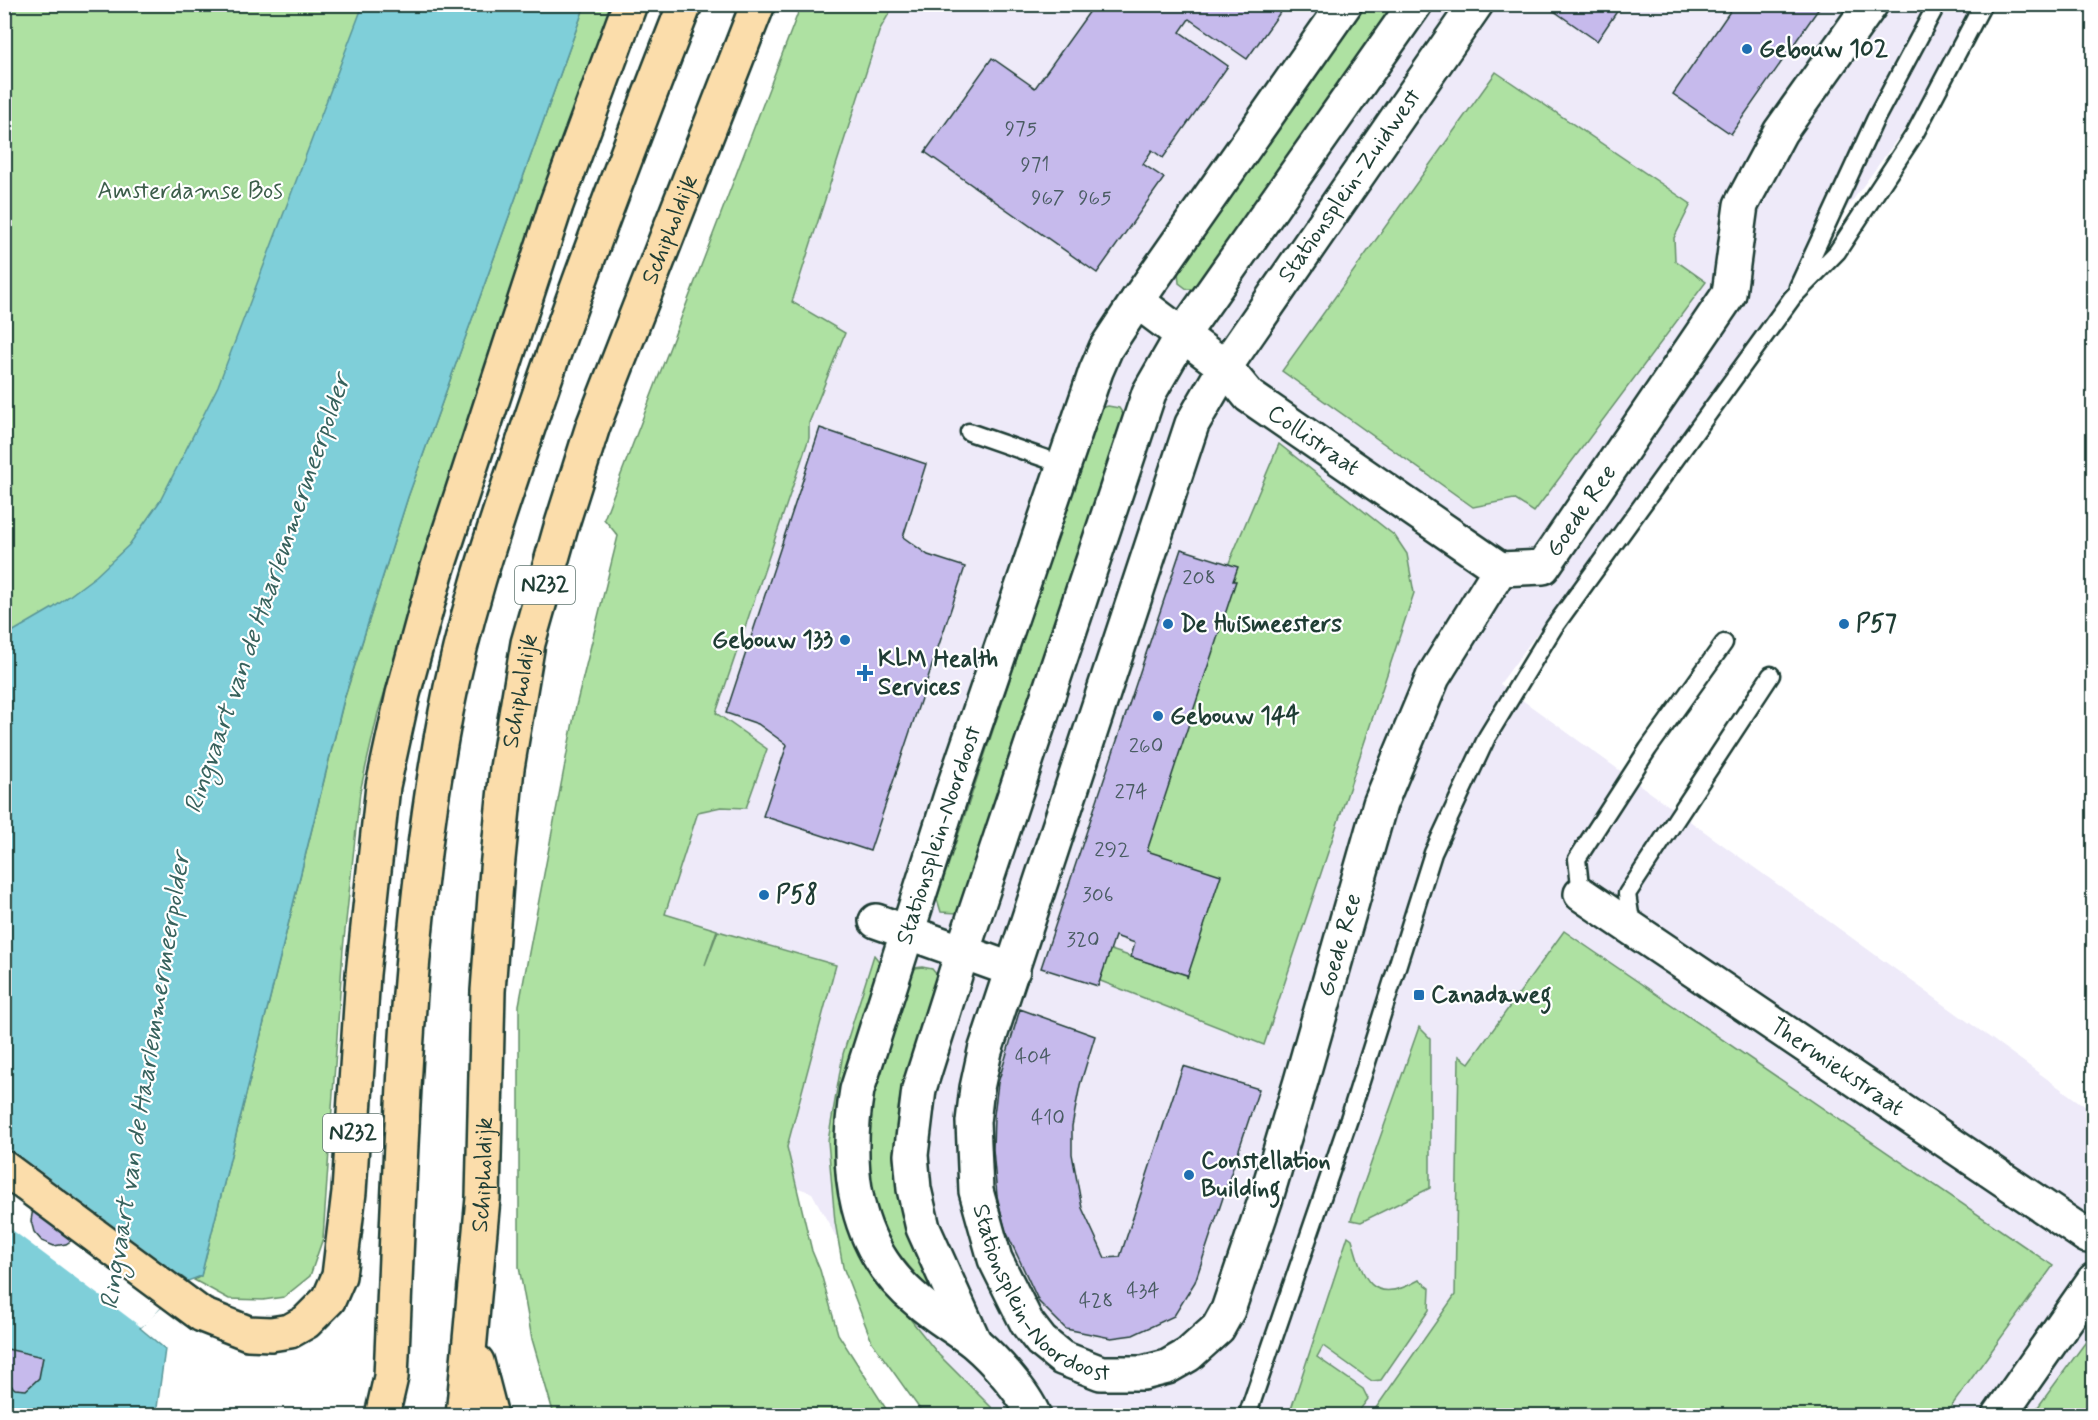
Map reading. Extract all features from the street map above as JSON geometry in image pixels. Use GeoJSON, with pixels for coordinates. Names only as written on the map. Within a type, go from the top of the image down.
{"type":"FeatureCollection","features":[{"type":"Feature","properties":{"kind":"main road","name":"N232"},"geometry":{"type":"LineString","coordinates":[[4,1168],[202,1315],[248,1333],[271,1334],[290,1331],[318,1313],[329,1299],[339,1276],[349,1192],[371,885],[383,786],[403,694],[436,573],[556,205],[630,4]]}},
{"type":"Feature","properties":{"kind":"main road","name":"N232"},"geometry":{"type":"LineString","coordinates":[[396,1416],[391,1377],[403,1103],[419,875],[447,707],[464,635],[501,507],[547,369],[611,193],[685,4]]}},
{"type":"Feature","properties":{"kind":"main road","name":"Schipholdijk"},"geometry":{"type":"LineString","coordinates":[[464,1416],[483,1198],[488,991],[497,869],[507,768],[528,643],[593,426],[758,4]]}},
{"type":"Feature","properties":{"kind":"main road","name":"N232"},"geometry":{"type":"LineString","coordinates":[[471,1336],[491,1416]]}},
{"type":"Feature","properties":{"kind":"main road","name":"N232"},"geometry":{"type":"LineString","coordinates":[[382,1416],[391,1377]]}},
{"type":"Feature","properties":{"kind":"street"},"geometry":{"type":"LineString","coordinates":[[1137,301],[1345,4]]}},
{"type":"Feature","properties":{"kind":"street"},"geometry":{"type":"LineString","coordinates":[[1183,334],[1415,4]]}},
{"type":"Feature","properties":{"kind":"street","name":"Stationsplein-Zuidwest"},"geometry":{"type":"LineString","coordinates":[[1226,367],[1476,4]]}},
{"type":"Feature","properties":{"kind":"street","name":"Goede Ree"},"geometry":{"type":"LineString","coordinates":[[1301,1081],[1380,804],[1433,676],[1500,569],[1543,567],[1729,294],[1741,205],[1780,132],[1871,4]]}},
{"type":"Feature","properties":{"kind":"street","name":"Collistraat"},"geometry":{"type":"LineString","coordinates":[[1137,301],[1226,367],[1249,396],[1500,569]]}},
{"type":"Feature","properties":{"kind":"street","name":"Stationsplein-Noordoost"},"geometry":{"type":"LineString","coordinates":[[1059,1416],[1031,1409],[975,1343],[917,1301],[891,1273],[870,1240],[858,1206],[851,1166],[851,1128],[857,1090],[893,973],[1096,371],[1106,348],[1137,301]]}},
{"type":"Feature","properties":{"kind":"street","name":"Stationsplein-Noordoost"},"geometry":{"type":"LineString","coordinates":[[975,1343],[923,1228],[914,1189],[911,1155],[919,1089],[962,952],[1149,393],[1183,334]]}},
{"type":"Feature","properties":{"kind":"street","name":"Stationsplein-Noordoost"},"geometry":{"type":"LineString","coordinates":[[1226,367],[1192,424],[985,1051],[977,1088],[973,1157],[976,1191],[995,1259],[1027,1323],[1041,1341],[1062,1358],[1083,1368],[1101,1373],[1119,1374],[1143,1373],[1167,1367],[1205,1342],[1218,1328],[1228,1310],[1265,1202],[1301,1081]]}},
{"type":"Feature","properties":{"kind":"street","name":"Thermiekstraat"},"geometry":{"type":"LineString","coordinates":[[1581,894],[2090,1235]]}},
{"type":"Feature","properties":{"kind":"street"},"geometry":{"type":"LineString","coordinates":[[876,921],[1013,970]]}},
{"type":"Feature","properties":{"kind":"street"},"geometry":{"type":"LineString","coordinates":[[1999,1416],[2094,1279],[2090,1235]]}},
{"type":"Feature","properties":{"kind":"lane"},"geometry":{"type":"LineString","coordinates":[[1792,298],[1875,120],[1937,4]]}},
{"type":"Feature","properties":{"kind":"lane"},"geometry":{"type":"LineString","coordinates":[[1247,1416],[1349,1119],[1433,853],[1487,737],[1554,627],[1792,298],[1837,252],[1914,135],[1983,4]]}},
{"type":"Feature","properties":{"kind":"lane"},"geometry":{"type":"LineString","coordinates":[[969,432],[1064,465]]}},
{"type":"Feature","properties":{"kind":"lane"},"geometry":{"type":"LineString","coordinates":[[1581,894],[1577,859],[1647,749],[1724,642]]}},
{"type":"Feature","properties":{"kind":"lane"},"geometry":{"type":"LineString","coordinates":[[1632,929],[1627,894],[1772,675]]}},
{"type":"Feature","properties":{"kind":"shaded area"},"geometry":{"type":"Polygon","coordinates":[[[823,5],[1995,5],[1500,684],[2093,1112],[2093,1415],[971,1415],[896,1346],[812,1193],[539,1091],[823,5]]]}},
{"type":"Feature","properties":{"kind":"green space","name":"Amsterdamse Bos"},"geometry":{"type":"Polygon","coordinates":[[[4,5],[478,5],[4,1170],[4,5]]]}},
{"type":"Feature","properties":{"kind":"green space"},"geometry":{"type":"Polygon","coordinates":[[[585,5],[613,5],[505,315],[378,713],[360,792],[343,949],[323,1238],[310,1276],[284,1297],[263,1300],[229,1299],[194,1280],[201,1276],[344,700],[408,497],[585,5]]]}},
{"type":"Feature","properties":{"kind":"green space"},"geometry":{"type":"Polygon","coordinates":[[[801,5],[894,5],[880,29],[792,302],[845,333],[809,423],[809,438],[716,713],[767,749],[746,808],[721,807],[698,812],[665,914],[717,930],[705,965],[718,931],[836,965],[787,1147],[812,1251],[820,1270],[838,1334],[890,1415],[554,1415],[532,1339],[519,1267],[519,1005],[576,706],[618,536],[604,519],[801,5]]]}},
{"type":"Feature","properties":{"kind":"green space"},"geometry":{"type":"Polygon","coordinates":[[[1365,5],[1395,5],[1195,289],[1187,289],[1179,283],[1178,271],[1365,5]]]}},
{"type":"Feature","properties":{"kind":"green space"},"geometry":{"type":"Polygon","coordinates":[[[1496,72],[1691,204],[1674,238],[1675,260],[1706,282],[1534,512],[1514,499],[1473,507],[1282,371],[1496,72]]]}},
{"type":"Feature","properties":{"kind":"green space"},"geometry":{"type":"Polygon","coordinates":[[[1108,406],[1119,408],[1123,414],[1123,421],[961,907],[957,913],[941,912],[937,899],[1098,414],[1102,408],[1108,406]]]}},
{"type":"Feature","properties":{"kind":"green space"},"geometry":{"type":"Polygon","coordinates":[[[1279,444],[1395,536],[1407,554],[1414,593],[1264,1045],[1098,980],[1108,949],[1186,975],[1216,885],[1136,858],[1226,570],[1279,444]]]}},
{"type":"Feature","properties":{"kind":"green space"},"geometry":{"type":"Polygon","coordinates":[[[1564,931],[2053,1266],[1945,1415],[1371,1415],[1455,1295],[1459,1056],[1469,1063],[1564,931]]]}},
{"type":"Feature","properties":{"kind":"green space"},"geometry":{"type":"Polygon","coordinates":[[[874,955],[885,969],[839,1145],[890,1294],[939,1355],[999,1415],[924,1415],[872,1342],[843,1267],[835,1222],[828,1141],[843,1054],[874,955]]]}},
{"type":"Feature","properties":{"kind":"green space"},"geometry":{"type":"Polygon","coordinates":[[[915,968],[932,969],[937,975],[937,982],[899,1102],[894,1152],[903,1217],[931,1289],[906,1262],[886,1234],[873,1202],[867,1169],[867,1136],[880,1070],[912,975],[915,968]]]}},
{"type":"Feature","properties":{"kind":"green space"},"geometry":{"type":"Polygon","coordinates":[[[1419,1027],[1430,1038],[1430,1188],[1361,1222],[1351,1220],[1419,1027]]]}},
{"type":"Feature","properties":{"kind":"green space"},"geometry":{"type":"Polygon","coordinates":[[[1348,1236],[1352,1239],[1365,1277],[1372,1285],[1390,1291],[1403,1288],[1419,1280],[1430,1288],[1429,1310],[1381,1380],[1372,1381],[1323,1346],[1317,1357],[1363,1389],[1368,1399],[1356,1415],[1289,1415],[1348,1236]]]}},
{"type":"Feature","properties":{"kind":"green space"},"geometry":{"type":"Polygon","coordinates":[[[2093,1332],[2093,1415],[2032,1415],[2093,1332]]]}},
{"type":"Feature","properties":{"kind":"water","name":"Ringvaart van de Haarlemmermeerpolder"},"geometry":{"type":"Polygon","coordinates":[[[363,5],[585,5],[408,497],[344,699],[201,1276],[188,1281],[181,1276],[162,1306],[140,1328],[165,1349],[156,1415],[5,1416],[5,636],[53,608],[96,576],[129,545],[160,501],[218,386],[363,5]]]}},
{"type":"Feature","properties":{"kind":"pier"},"geometry":{"type":"Polygon","coordinates":[[[5,1145],[181,1276],[173,1293],[150,1320],[141,1327],[4,1224],[5,1145]]]}},
{"type":"Feature","properties":{"kind":"building"},"geometry":{"type":"Polygon","coordinates":[[[1095,4],[1286,4],[1247,59],[1189,19],[1180,32],[1228,66],[1163,158],[1152,150],[1143,164],[1164,178],[1097,273],[925,152],[992,58],[1035,88],[1095,4]]]}},
{"type":"Feature","properties":{"kind":"building"},"geometry":{"type":"Polygon","coordinates":[[[1544,4],[1622,4],[1597,41],[1544,4]]]}},
{"type":"Feature","properties":{"kind":"building","name":"Gebouw 102"},"geometry":{"type":"Polygon","coordinates":[[[1735,4],[1822,4],[1731,134],[1673,94],[1735,4]]]}},
{"type":"Feature","properties":{"kind":"building","name":"Gebouw 133"},"geometry":{"type":"Polygon","coordinates":[[[820,428],[926,464],[903,537],[928,555],[965,567],[870,851],[763,816],[787,745],[758,724],[726,713],[820,428]]]}},
{"type":"Feature","properties":{"kind":"building","name":"Gebouw 144"},"geometry":{"type":"Polygon","coordinates":[[[1181,549],[1238,567],[1233,581],[1236,581],[1147,851],[1221,875],[1187,978],[1187,975],[1131,957],[1135,943],[1115,936],[1098,986],[1041,968],[1181,549]]]}},
{"type":"Feature","properties":{"kind":"building","name":"Constellation Building"},"geometry":{"type":"Polygon","coordinates":[[[1020,1009],[1095,1036],[1080,1085],[1072,1126],[1072,1154],[1082,1208],[1105,1258],[1120,1257],[1183,1066],[1259,1089],[1195,1282],[1174,1316],[1133,1335],[1111,1338],[1066,1329],[1039,1302],[1005,1229],[997,1196],[993,1149],[994,1115],[998,1083],[1020,1009]]]}},
{"type":"Feature","properties":{"kind":"building"},"geometry":{"type":"Polygon","coordinates":[[[62,1194],[72,1198],[80,1206],[75,1238],[66,1244],[54,1246],[42,1241],[34,1232],[31,1221],[33,1208],[62,1194]]]}},
{"type":"Feature","properties":{"kind":"building"},"geometry":{"type":"Polygon","coordinates":[[[7,1349],[43,1357],[39,1378],[26,1390],[15,1389],[4,1379],[7,1349]]]}},
{"type":"Feature","properties":{"kind":"place","name":"Gebouw 102"},"geometry":{"type":"Point","coordinates":[1747,49]}},
{"type":"Feature","properties":{"kind":"place","name":"De Huismeesters"},"geometry":{"type":"Point","coordinates":[1168,624]}},
{"type":"Feature","properties":{"kind":"place","name":"P57"},"geometry":{"type":"Point","coordinates":[1844,624]}},
{"type":"Feature","properties":{"kind":"place","name":"Gebouw 133"},"geometry":{"type":"Point","coordinates":[845,640]}},
{"type":"Feature","properties":{"kind":"place","name":"KLM Health Services"},"geometry":{"type":"Point","coordinates":[865,673]}},
{"type":"Feature","properties":{"kind":"place","name":"Gebouw 144"},"geometry":{"type":"Point","coordinates":[1158,716]}},
{"type":"Feature","properties":{"kind":"place","name":"P58"},"geometry":{"type":"Point","coordinates":[764,895]}},
{"type":"Feature","properties":{"kind":"place","name":"Canadaweg"},"geometry":{"type":"Point","coordinates":[1419,995]}},
{"type":"Feature","properties":{"kind":"place","name":"Constellation Building"},"geometry":{"type":"Point","coordinates":[1189,1175]}}]}
